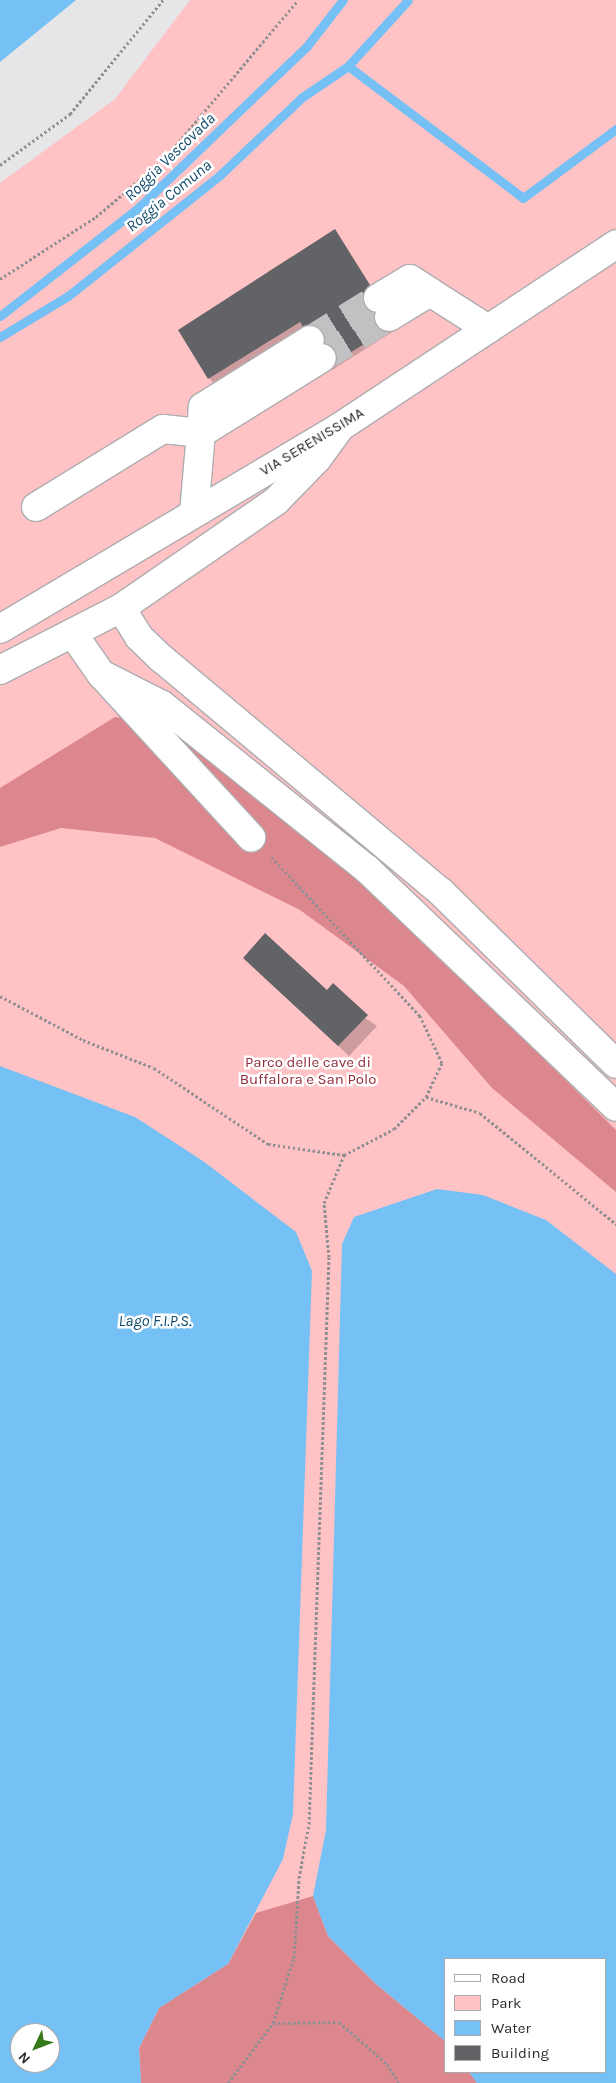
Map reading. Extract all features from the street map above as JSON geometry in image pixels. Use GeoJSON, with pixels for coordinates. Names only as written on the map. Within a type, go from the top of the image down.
{"type":"FeatureCollection","features":[{"type":"Feature","properties":{"kind":"street","name":"VIA SERENISSIMA"},"geometry":{"type":"LineString","coordinates":[[0,629],[340,427],[616,244]]}},
{"type":"Feature","properties":{"kind":"street"},"geometry":{"type":"LineString","coordinates":[[384,307],[410,279],[488,329]]}},
{"type":"Feature","properties":{"kind":"street"},"geometry":{"type":"LineString","coordinates":[[36,507],[163,429],[201,433],[316,349]]}},
{"type":"Feature","properties":{"kind":"street"},"geometry":{"type":"LineString","coordinates":[[0,670],[74,634],[121,608],[276,501],[317,459],[340,427]]}},
{"type":"Feature","properties":{"kind":"street"},"geometry":{"type":"LineString","coordinates":[[194,513],[201,433]]}},
{"type":"Feature","properties":{"kind":"street"},"geometry":{"type":"LineString","coordinates":[[121,608],[140,637],[161,658],[441,892],[616,1064]]}},
{"type":"Feature","properties":{"kind":"street"},"geometry":{"type":"LineString","coordinates":[[74,634],[101,674],[251,837]]}},
{"type":"Feature","properties":{"kind":"street"},"geometry":{"type":"LineString","coordinates":[[101,674],[162,705],[367,869],[616,1107]]}},
{"type":"Feature","properties":{"kind":"path"},"geometry":{"type":"LineString","coordinates":[[0,165],[70,114],[163,0]]}},
{"type":"Feature","properties":{"kind":"path"},"geometry":{"type":"LineString","coordinates":[[0,279],[96,217],[166,157],[298,0]]}},
{"type":"Feature","properties":{"kind":"path"},"geometry":{"type":"LineString","coordinates":[[0,996],[83,1040],[154,1068],[268,1144],[344,1155],[394,1129],[426,1097],[442,1063],[420,1016],[251,837]]}},
{"type":"Feature","properties":{"kind":"path"},"geometry":{"type":"LineString","coordinates":[[426,1097],[480,1113],[616,1224]]}},
{"type":"Feature","properties":{"kind":"path"},"geometry":{"type":"LineString","coordinates":[[228,2083],[272,2023],[294,1958],[299,1878],[309,1824],[329,1257],[324,1203],[344,1155]]}},
{"type":"Feature","properties":{"kind":"path"},"geometry":{"type":"LineString","coordinates":[[272,2023],[339,2022],[387,2064],[399,2083]]}},
{"type":"Feature","properties":{"kind":"green space","name":"Parco delle cave di Buffalora e San Polo"},"geometry":{"type":"Polygon","coordinates":[[[190,0],[616,0],[616,2083],[0,2083],[0,183],[115,99],[190,0]]]}},
{"type":"Feature","properties":{"kind":"shaded area"},"geometry":{"type":"Polygon","coordinates":[[[115,717],[164,722],[358,875],[616,1130],[616,1192],[492,1088],[404,986],[300,910],[155,838],[61,828],[0,847],[0,788],[115,717]]]}},
{"type":"Feature","properties":{"kind":"shaded area"},"geometry":{"type":"Polygon","coordinates":[[[313,1896],[328,1936],[376,1984],[444,2040],[444,2073],[470,2073],[477,2083],[141,2083],[139,2048],[159,2008],[228,1964],[256,1913],[313,1896]]]}},
{"type":"Feature","properties":{"kind":"water"},"geometry":{"type":"Polygon","coordinates":[[[0,0],[76,0],[0,62],[0,0]]]}},
{"type":"Feature","properties":{"kind":"water","name":"Lago F.I.P.S."},"geometry":{"type":"Polygon","coordinates":[[[0,1066],[135,1117],[203,1161],[296,1232],[312,1271],[293,1814],[283,1859],[228,1964],[159,2008],[139,2048],[141,2083],[0,2083],[0,1066]]]}},
{"type":"Feature","properties":{"kind":"water"},"geometry":{"type":"Polygon","coordinates":[[[437,1189],[483,1195],[546,1220],[616,1274],[616,2083],[477,2083],[470,2073],[606,2073],[606,1958],[444,1958],[444,2040],[376,1984],[328,1936],[313,1896],[326,1830],[342,1244],[354,1217],[437,1189]]]}},
{"type":"Feature","properties":{"kind":"building"},"geometry":{"type":"Polygon","coordinates":[[[335,229],[395,325],[327,367],[300,322],[208,379],[178,330],[335,229]]]}},
{"type":"Feature","properties":{"kind":"building"},"geometry":{"type":"Polygon","coordinates":[[[265,933],[327,990],[333,983],[368,1015],[338,1046],[243,958],[265,933]]]}},
{"type":"Feature","properties":{"kind":"waterway","name":"Roggia Vescovada"},"geometry":{"type":"LineString","coordinates":[[0,316],[137,209],[307,46],[343,0]]}},
{"type":"Feature","properties":{"kind":"waterway","name":"Roggia Comuna"},"geometry":{"type":"LineString","coordinates":[[0,337],[68,296],[220,175],[301,98],[348,66],[408,0]]}},
{"type":"Feature","properties":{"kind":"waterway","name":"Roggia Comuna"},"geometry":{"type":"LineString","coordinates":[[348,66],[523,198],[616,129]]}},
{"type":"Feature","properties":{"kind":"tunnel"},"geometry":{"type":"LineString","coordinates":[[310,340],[378,298]]}},
{"type":"Feature","properties":{"kind":"tunnel"},"geometry":{"type":"LineString","coordinates":[[322,358],[389,317]]}}]}
